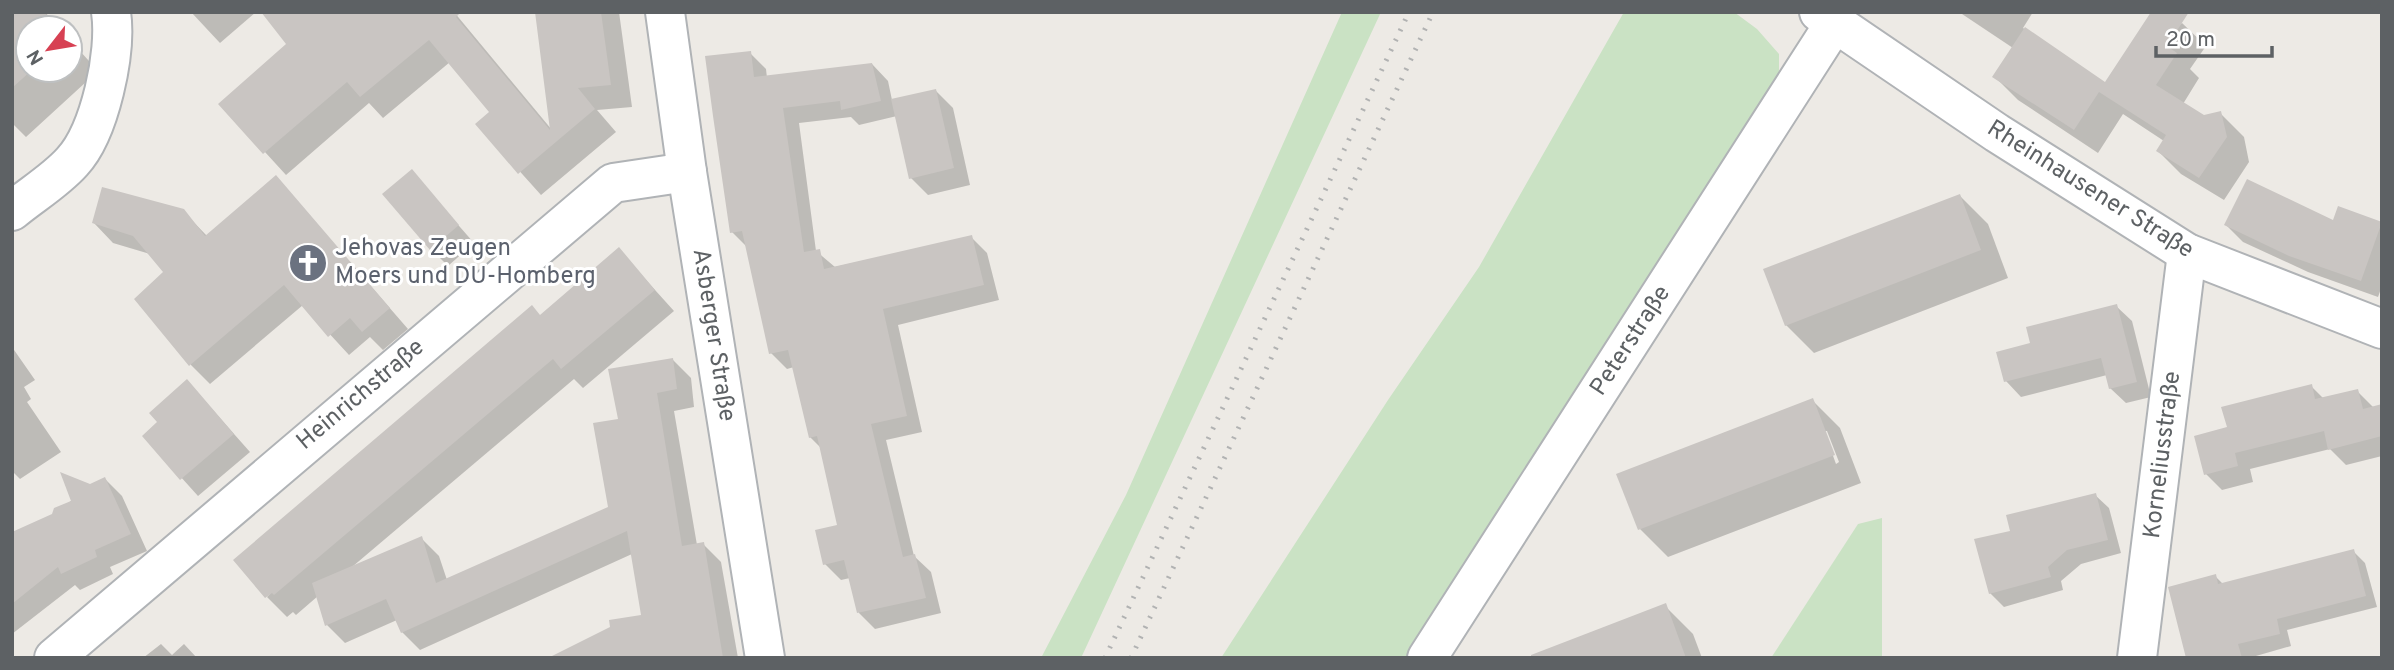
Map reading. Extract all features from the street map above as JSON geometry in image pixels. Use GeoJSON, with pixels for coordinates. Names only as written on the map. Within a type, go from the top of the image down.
{"type":"FeatureCollection","features":[{"type":"Feature","properties":{"kind":"street"},"geometry":{"type":"LineString","coordinates":[[12,211],[73,162],[99,112],[115,37],[111,12]]}},
{"type":"Feature","properties":{"kind":"street","name":"Asberger Straße"},"geometry":{"type":"LineString","coordinates":[[665,12],[687,172],[765,658]]}},
{"type":"Feature","properties":{"kind":"street","name":"Rheinhausener Straße"},"geometry":{"type":"LineString","coordinates":[[1826,18],[1997,133],[2187,253],[2382,329]]}},
{"type":"Feature","properties":{"kind":"street","name":"Peterstraße"},"geometry":{"type":"LineString","coordinates":[[1427,658],[1826,18]]}},
{"type":"Feature","properties":{"kind":"street","name":"Heinrichstraße"},"geometry":{"type":"LineString","coordinates":[[54,658],[613,183],[687,172]]}},
{"type":"Feature","properties":{"kind":"street","name":"Korneliusstraße"},"geometry":{"type":"LineString","coordinates":[[2137,658],[2187,253]]}},
{"type":"Feature","properties":{"kind":"green space"},"geometry":{"type":"Polygon","coordinates":[[[1342,12],[1381,12],[1081,658],[1041,658],[1126,495],[1342,12]]]}},
{"type":"Feature","properties":{"kind":"green space"},"geometry":{"type":"Polygon","coordinates":[[[1624,12],[1734,12],[1757,29],[1779,54],[1779,74],[1635,305],[1407,658],[1221,658],[1388,400],[1479,267],[1624,12]]]}},
{"type":"Feature","properties":{"kind":"green space"},"geometry":{"type":"Polygon","coordinates":[[[1882,518],[1882,658],[1771,658],[1858,524],[1882,518]]]}},
{"type":"Feature","properties":{"kind":"building"},"geometry":{"type":"Polygon","coordinates":[[[12,12],[44,12],[46,14],[14,14],[14,84],[16,84],[12,88],[12,12]]]}},
{"type":"Feature","properties":{"kind":"building"},"geometry":{"type":"Polygon","coordinates":[[[261,12],[461,12],[456,17],[550,130],[535,12],[601,12],[611,85],[578,88],[595,109],[518,174],[475,124],[489,112],[429,40],[360,97],[347,82],[263,154],[218,104],[286,44],[261,12]]]}},
{"type":"Feature","properties":{"kind":"building"},"geometry":{"type":"Polygon","coordinates":[[[2151,12],[2189,12],[2167,46],[2177,53],[2156,85],[2204,115],[2221,111],[2227,137],[2199,178],[2156,151],[2166,135],[2099,92],[2074,130],[1992,77],[2025,27],[2105,82],[2151,12]]]}},
{"type":"Feature","properties":{"kind":"building"},"geometry":{"type":"Polygon","coordinates":[[[751,51],[754,77],[872,63],[881,101],[841,110],[840,101],[783,108],[804,252],[820,249],[824,269],[972,235],[984,285],[883,309],[907,416],[871,424],[903,557],[915,554],[926,598],[857,613],[844,560],[823,565],[815,530],[837,525],[817,436],[809,438],[788,350],[769,354],[742,231],[730,233],[713,116],[705,56],[751,51]]]}},
{"type":"Feature","properties":{"kind":"building"},"geometry":{"type":"Polygon","coordinates":[[[936,89],[954,168],[909,179],[891,99],[936,89]]]}},
{"type":"Feature","properties":{"kind":"building"},"geometry":{"type":"Polygon","coordinates":[[[412,169],[459,225],[430,250],[382,194],[412,169]]]}},
{"type":"Feature","properties":{"kind":"building"},"geometry":{"type":"Polygon","coordinates":[[[276,175],[390,308],[362,332],[350,318],[328,337],[284,285],[189,366],[134,299],[163,272],[133,236],[92,223],[102,187],[184,209],[205,236],[276,175]]]}},
{"type":"Feature","properties":{"kind":"building"},"geometry":{"type":"Polygon","coordinates":[[[2247,179],[2333,220],[2338,206],[2382,222],[2361,281],[2289,256],[2224,225],[2247,179]]]}},
{"type":"Feature","properties":{"kind":"building"},"geometry":{"type":"Polygon","coordinates":[[[1960,194],[1981,250],[1785,326],[1763,269],[1960,194]]]}},
{"type":"Feature","properties":{"kind":"building"},"geometry":{"type":"Polygon","coordinates":[[[619,247],[655,290],[561,369],[553,359],[274,595],[272,593],[265,598],[233,560],[532,305],[540,315],[619,247]]]}},
{"type":"Feature","properties":{"kind":"building"},"geometry":{"type":"Polygon","coordinates":[[[2117,304],[2137,382],[2109,389],[2101,358],[2004,382],[1996,352],[2030,343],[2026,327],[2117,304]]]}},
{"type":"Feature","properties":{"kind":"building"},"geometry":{"type":"Polygon","coordinates":[[[673,358],[677,389],[657,393],[682,546],[704,542],[723,658],[548,658],[610,627],[609,620],[641,615],[627,531],[401,633],[386,599],[325,626],[312,583],[422,536],[436,583],[608,507],[593,423],[618,419],[608,369],[673,358]]]}},
{"type":"Feature","properties":{"kind":"building"},"geometry":{"type":"Polygon","coordinates":[[[187,379],[234,434],[180,480],[142,436],[157,422],[149,413],[187,379]]]}},
{"type":"Feature","properties":{"kind":"building"},"geometry":{"type":"Polygon","coordinates":[[[2312,384],[2315,399],[2358,389],[2363,409],[2382,404],[2382,436],[2328,450],[2324,431],[2235,453],[2238,466],[2204,475],[2194,436],[2227,427],[2221,407],[2312,384]]]}},
{"type":"Feature","properties":{"kind":"building"},"geometry":{"type":"Polygon","coordinates":[[[1813,398],[1835,455],[1638,530],[1616,474],[1813,398]]]}},
{"type":"Feature","properties":{"kind":"building"},"geometry":{"type":"Polygon","coordinates":[[[60,472],[90,484],[105,477],[131,534],[95,550],[97,557],[61,574],[58,567],[12,604],[12,532],[52,514],[54,508],[71,501],[60,472]]]}},
{"type":"Feature","properties":{"kind":"building"},"geometry":{"type":"Polygon","coordinates":[[[2096,493],[2108,540],[2067,550],[2048,567],[2051,577],[1989,594],[1974,539],[2010,531],[2006,515],[2096,493]]]}},
{"type":"Feature","properties":{"kind":"building"},"geometry":{"type":"Polygon","coordinates":[[[2354,549],[2366,596],[2277,619],[2280,634],[2238,644],[2242,658],[2186,658],[2168,587],[2216,574],[2218,584],[2354,549]]]}},
{"type":"Feature","properties":{"kind":"building"},"geometry":{"type":"Polygon","coordinates":[[[1666,603],[1686,658],[1531,658],[1531,655],[1666,603]]]}},
{"type":"Feature","properties":{"kind":"railway"},"geometry":{"type":"LineString","coordinates":[[1105,658],[1409,12]]}},
{"type":"Feature","properties":{"kind":"railway"},"geometry":{"type":"LineString","coordinates":[[1131,658],[1433,12]]}},
{"type":"Feature","properties":{"kind":"place","name":"Jehovas Zeugen Moers und DU-Homberg"},"geometry":{"type":"Point","coordinates":[308,263]}}]}
